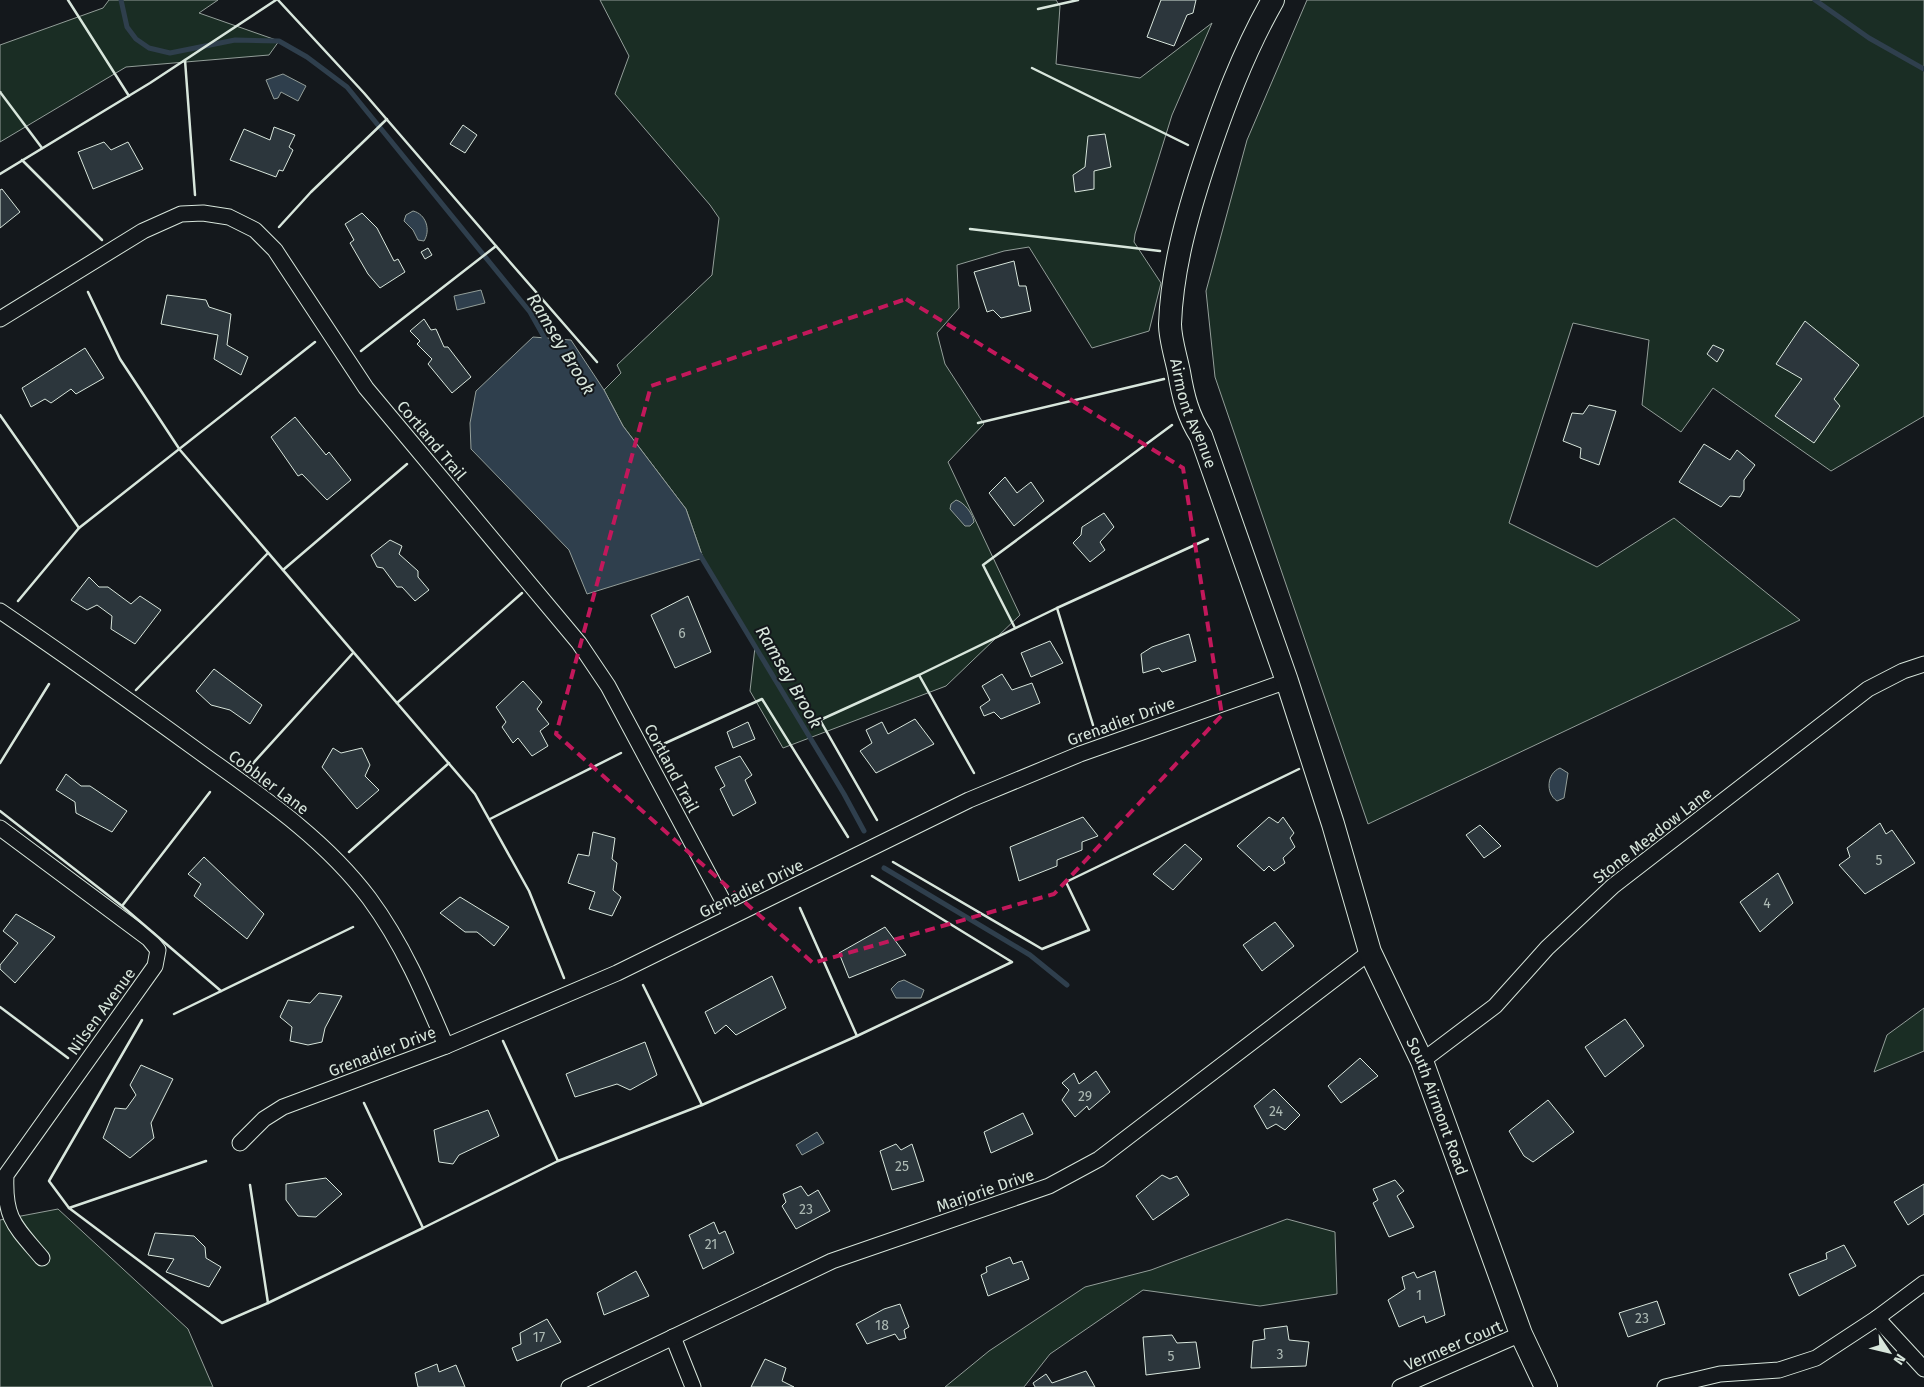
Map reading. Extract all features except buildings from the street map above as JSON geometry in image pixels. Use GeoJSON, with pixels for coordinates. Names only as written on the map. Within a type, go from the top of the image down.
{"type":"FeatureCollection","features":[{"type":"Feature","properties":{"kind":"street","name":"Airmont Avenue"},"geometry":{"type":"LineString","coordinates":[[1273,0],[1234,77],[1186,218],[1179,252],[1170,326],[1184,402],[1192,422],[1201,436],[1287,681],[1333,824]]}},
{"type":"Feature","properties":{"kind":"street","name":"Cortland Trail"},"geometry":{"type":"LineString","coordinates":[[0,319],[143,231],[181,214],[203,213],[230,217],[255,230],[274,250],[366,388],[579,643],[608,686],[731,916]]}},
{"type":"Feature","properties":{"kind":"street","name":"Cobbler Lane"},"geometry":{"type":"LineString","coordinates":[[0,611],[88,671],[275,806],[312,836],[344,868],[369,898],[395,936],[417,977],[446,1046]]}},
{"type":"Feature","properties":{"kind":"street","name":"Stone Meadow Lane"},"geometry":{"type":"LineString","coordinates":[[1422,1061],[1495,1006],[1548,948],[1613,886],[1868,689],[1902,671],[1924,664]]}},
{"type":"Feature","properties":{"kind":"street","name":"Grenadier Drive"},"geometry":{"type":"LineString","coordinates":[[240,1143],[264,1119],[282,1107],[446,1046],[617,972],[969,800],[1080,754],[1287,681]]}},
{"type":"Feature","properties":{"kind":"street","name":"South Airmont Road"},"geometry":{"type":"LineString","coordinates":[[1333,824],[1370,952],[1422,1061],[1521,1334],[1546,1387]]}},
{"type":"Feature","properties":{"kind":"street","name":"Nilsen Avenue"},"geometry":{"type":"LineString","coordinates":[[0,828],[149,939],[158,950],[155,966],[6,1175],[5,1194],[10,1219],[42,1258]]}},
{"type":"Feature","properties":{"kind":"street","name":"Marjorie Drive"},"geometry":{"type":"LineString","coordinates":[[569,1387],[832,1261],[1049,1186],[1099,1159],[1370,952]]}},
{"type":"Feature","properties":{"kind":"street"},"geometry":{"type":"LineString","coordinates":[[1665,1387],[1720,1374],[1780,1370],[1816,1358],[1924,1284]]}},
{"type":"Feature","properties":{"kind":"street"},"geometry":{"type":"LineString","coordinates":[[1877,1318],[1924,1369]]}},
{"type":"Feature","properties":{"kind":"street","name":"Vermeer Court"},"geometry":{"type":"LineString","coordinates":[[1400,1387],[1521,1334]]}},
{"type":"Feature","properties":{"kind":"street"},"geometry":{"type":"LineString","coordinates":[[673,1337],[693,1387]]}},
{"type":"Feature","properties":{"kind":"highlighted area"},"geometry":{"type":"Polygon","coordinates":[[[906,299],[1183,468],[1222,715],[1054,894],[813,963],[556,734],[651,386],[906,299]]]}},
{"type":"Feature","properties":{"kind":"green space"},"geometry":{"type":"Polygon","coordinates":[[[109,0],[218,0],[199,13],[279,41],[269,55],[126,67],[0,142],[0,45],[103,8],[109,0]]]}},
{"type":"Feature","properties":{"kind":"green space"},"geometry":{"type":"Polygon","coordinates":[[[600,0],[1056,0],[1060,6],[1056,64],[1140,78],[1212,23],[1172,115],[1135,234],[1134,242],[1161,283],[1149,331],[1092,348],[1029,247],[1004,251],[957,265],[959,308],[937,333],[945,364],[984,424],[948,462],[1020,615],[946,686],[783,748],[750,691],[755,647],[703,558],[686,509],[623,426],[604,390],[621,373],[617,365],[712,275],[719,218],[615,94],[629,56],[600,0]]]}},
{"type":"Feature","properties":{"kind":"green space"},"geometry":{"type":"Polygon","coordinates":[[[1307,0],[1924,0],[1924,416],[1831,471],[1713,388],[1681,432],[1642,405],[1649,340],[1573,323],[1509,523],[1597,567],[1674,518],[1800,620],[1368,824],[1215,377],[1206,291],[1247,140],[1307,0]]]}},
{"type":"Feature","properties":{"kind":"green space"},"geometry":{"type":"Polygon","coordinates":[[[1924,1008],[1924,1051],[1874,1072],[1887,1035],[1924,1008]]]}},
{"type":"Feature","properties":{"kind":"green space"},"geometry":{"type":"Polygon","coordinates":[[[58,1209],[188,1329],[213,1387],[0,1387],[0,1220],[58,1209]]]}},
{"type":"Feature","properties":{"kind":"green space"},"geometry":{"type":"Polygon","coordinates":[[[1287,1219],[1335,1232],[1337,1294],[1260,1306],[1143,1290],[1050,1354],[1024,1387],[945,1387],[989,1351],[1085,1287],[1151,1270],[1287,1219]]]}},
{"type":"Feature","properties":{"kind":"water"},"geometry":{"type":"Polygon","coordinates":[[[283,74],[306,86],[298,101],[281,92],[278,98],[274,99],[266,80],[283,74]]]}},
{"type":"Feature","properties":{"kind":"water"},"geometry":{"type":"Polygon","coordinates":[[[413,211],[421,215],[426,223],[427,232],[424,241],[418,240],[413,230],[404,221],[406,215],[413,211]]]}},
{"type":"Feature","properties":{"kind":"water"},"geometry":{"type":"Polygon","coordinates":[[[481,290],[485,303],[457,310],[454,296],[481,290]]]}},
{"type":"Feature","properties":{"kind":"water"},"geometry":{"type":"Polygon","coordinates":[[[533,337],[571,340],[604,390],[623,426],[686,509],[703,558],[587,594],[569,550],[471,449],[470,423],[476,391],[533,337]]]}},
{"type":"Feature","properties":{"kind":"water"},"geometry":{"type":"Polygon","coordinates":[[[956,500],[965,506],[972,515],[974,522],[970,526],[965,526],[950,509],[951,504],[956,500]]]}},
{"type":"Feature","properties":{"kind":"water"},"geometry":{"type":"Polygon","coordinates":[[[1560,768],[1568,773],[1564,798],[1557,801],[1551,793],[1549,783],[1552,774],[1560,768]]]}},
{"type":"Feature","properties":{"kind":"water"},"geometry":{"type":"Polygon","coordinates":[[[904,980],[924,990],[921,998],[896,998],[891,989],[898,982],[904,980]]]}},
{"type":"Feature","properties":{"kind":"water"},"geometry":{"type":"Polygon","coordinates":[[[817,1132],[824,1143],[802,1155],[796,1145],[817,1132]]]}},
{"type":"Feature","properties":{"kind":"waterway","name":"Ramsey Brook"},"geometry":{"type":"LineString","coordinates":[[121,0],[127,27],[136,39],[149,48],[170,53],[235,40],[279,41],[307,57],[347,87],[530,312],[548,344]]}},
{"type":"Feature","properties":{"kind":"waterway"},"geometry":{"type":"LineString","coordinates":[[1815,0],[1869,38],[1924,69]]}},
{"type":"Feature","properties":{"kind":"waterway","name":"Ramsey Brook"},"geometry":{"type":"LineString","coordinates":[[700,555],[844,794],[864,831]]}},
{"type":"Feature","properties":{"kind":"waterway","name":"Ramsey Brook"},"geometry":{"type":"LineString","coordinates":[[884,868],[1030,955],[1067,985]]}},
{"type":"Feature","properties":{"kind":"wall"},"geometry":{"type":"LineString","coordinates":[[68,0],[129,96]]}},
{"type":"Feature","properties":{"kind":"wall"},"geometry":{"type":"LineString","coordinates":[[0,174],[150,83],[276,0]]}},
{"type":"Feature","properties":{"kind":"wall"},"geometry":{"type":"LineString","coordinates":[[278,0],[364,93],[496,246]]}},
{"type":"Feature","properties":{"kind":"wall"},"geometry":{"type":"LineString","coordinates":[[1038,9],[1078,0]]}},
{"type":"Feature","properties":{"kind":"wall"},"geometry":{"type":"LineString","coordinates":[[185,60],[195,195]]}},
{"type":"Feature","properties":{"kind":"wall"},"geometry":{"type":"LineString","coordinates":[[1032,68],[1188,145]]}},
{"type":"Feature","properties":{"kind":"wall"},"geometry":{"type":"LineString","coordinates":[[0,92],[42,148]]}},
{"type":"Feature","properties":{"kind":"wall"},"geometry":{"type":"LineString","coordinates":[[279,227],[311,192],[387,119]]}},
{"type":"Feature","properties":{"kind":"wall"},"geometry":{"type":"LineString","coordinates":[[22,160],[102,240]]}},
{"type":"Feature","properties":{"kind":"wall"},"geometry":{"type":"LineString","coordinates":[[970,229],[1160,251]]}},
{"type":"Feature","properties":{"kind":"wall"},"geometry":{"type":"LineString","coordinates":[[361,351],[496,246],[597,362]]}},
{"type":"Feature","properties":{"kind":"wall"},"geometry":{"type":"LineString","coordinates":[[88,292],[120,359],[180,450],[475,794],[529,891],[564,978]]}},
{"type":"Feature","properties":{"kind":"wall"},"geometry":{"type":"LineString","coordinates":[[18,601],[79,528],[315,342]]}},
{"type":"Feature","properties":{"kind":"wall"},"geometry":{"type":"LineString","coordinates":[[978,423],[1164,379]]}},
{"type":"Feature","properties":{"kind":"wall"},"geometry":{"type":"LineString","coordinates":[[0,415],[79,528]]}},
{"type":"Feature","properties":{"kind":"wall"},"geometry":{"type":"LineString","coordinates":[[1015,628],[983,565],[1172,425]]}},
{"type":"Feature","properties":{"kind":"wall"},"geometry":{"type":"LineString","coordinates":[[283,570],[407,464]]}},
{"type":"Feature","properties":{"kind":"wall"},"geometry":{"type":"LineString","coordinates":[[1093,725],[1057,608],[1208,539]]}},
{"type":"Feature","properties":{"kind":"wall"},"geometry":{"type":"LineString","coordinates":[[136,690],[268,553]]}},
{"type":"Feature","properties":{"kind":"wall"},"geometry":{"type":"LineString","coordinates":[[397,703],[522,593]]}},
{"type":"Feature","properties":{"kind":"wall"},"geometry":{"type":"LineString","coordinates":[[974,773],[919,675],[1057,608]]}},
{"type":"Feature","properties":{"kind":"wall"},"geometry":{"type":"LineString","coordinates":[[246,771],[353,653]]}},
{"type":"Feature","properties":{"kind":"wall"},"geometry":{"type":"LineString","coordinates":[[877,820],[820,720],[919,675]]}},
{"type":"Feature","properties":{"kind":"wall"},"geometry":{"type":"LineString","coordinates":[[0,763],[49,684]]}},
{"type":"Feature","properties":{"kind":"wall"},"geometry":{"type":"LineString","coordinates":[[659,746],[762,699],[848,837]]}},
{"type":"Feature","properties":{"kind":"wall"},"geometry":{"type":"LineString","coordinates":[[490,819],[621,753]]}},
{"type":"Feature","properties":{"kind":"wall"},"geometry":{"type":"LineString","coordinates":[[349,852],[449,763]]}},
{"type":"Feature","properties":{"kind":"wall"},"geometry":{"type":"LineString","coordinates":[[893,862],[1042,949],[1089,930],[1066,882],[1299,769]]}},
{"type":"Feature","properties":{"kind":"wall"},"geometry":{"type":"LineString","coordinates":[[122,906],[210,792]]}},
{"type":"Feature","properties":{"kind":"wall"},"geometry":{"type":"LineString","coordinates":[[0,811],[122,906],[221,991]]}},
{"type":"Feature","properties":{"kind":"wall"},"geometry":{"type":"LineString","coordinates":[[800,908],[857,1036],[1012,962],[872,876]]}},
{"type":"Feature","properties":{"kind":"wall"},"geometry":{"type":"LineString","coordinates":[[174,1014],[353,927]]}},
{"type":"Feature","properties":{"kind":"wall"},"geometry":{"type":"LineString","coordinates":[[643,985],[702,1105],[857,1036]]}},
{"type":"Feature","properties":{"kind":"wall"},"geometry":{"type":"LineString","coordinates":[[0,1007],[68,1058]]}},
{"type":"Feature","properties":{"kind":"wall"},"geometry":{"type":"LineString","coordinates":[[69,1208],[49,1181],[142,1020]]}},
{"type":"Feature","properties":{"kind":"wall"},"geometry":{"type":"LineString","coordinates":[[503,1041],[558,1161],[702,1105]]}},
{"type":"Feature","properties":{"kind":"wall"},"geometry":{"type":"LineString","coordinates":[[364,1103],[423,1228],[558,1161]]}},
{"type":"Feature","properties":{"kind":"wall"},"geometry":{"type":"LineString","coordinates":[[206,1161],[69,1208],[222,1323],[268,1303]]}},
{"type":"Feature","properties":{"kind":"wall"},"geometry":{"type":"LineString","coordinates":[[250,1185],[268,1303],[423,1228]]}}]}
